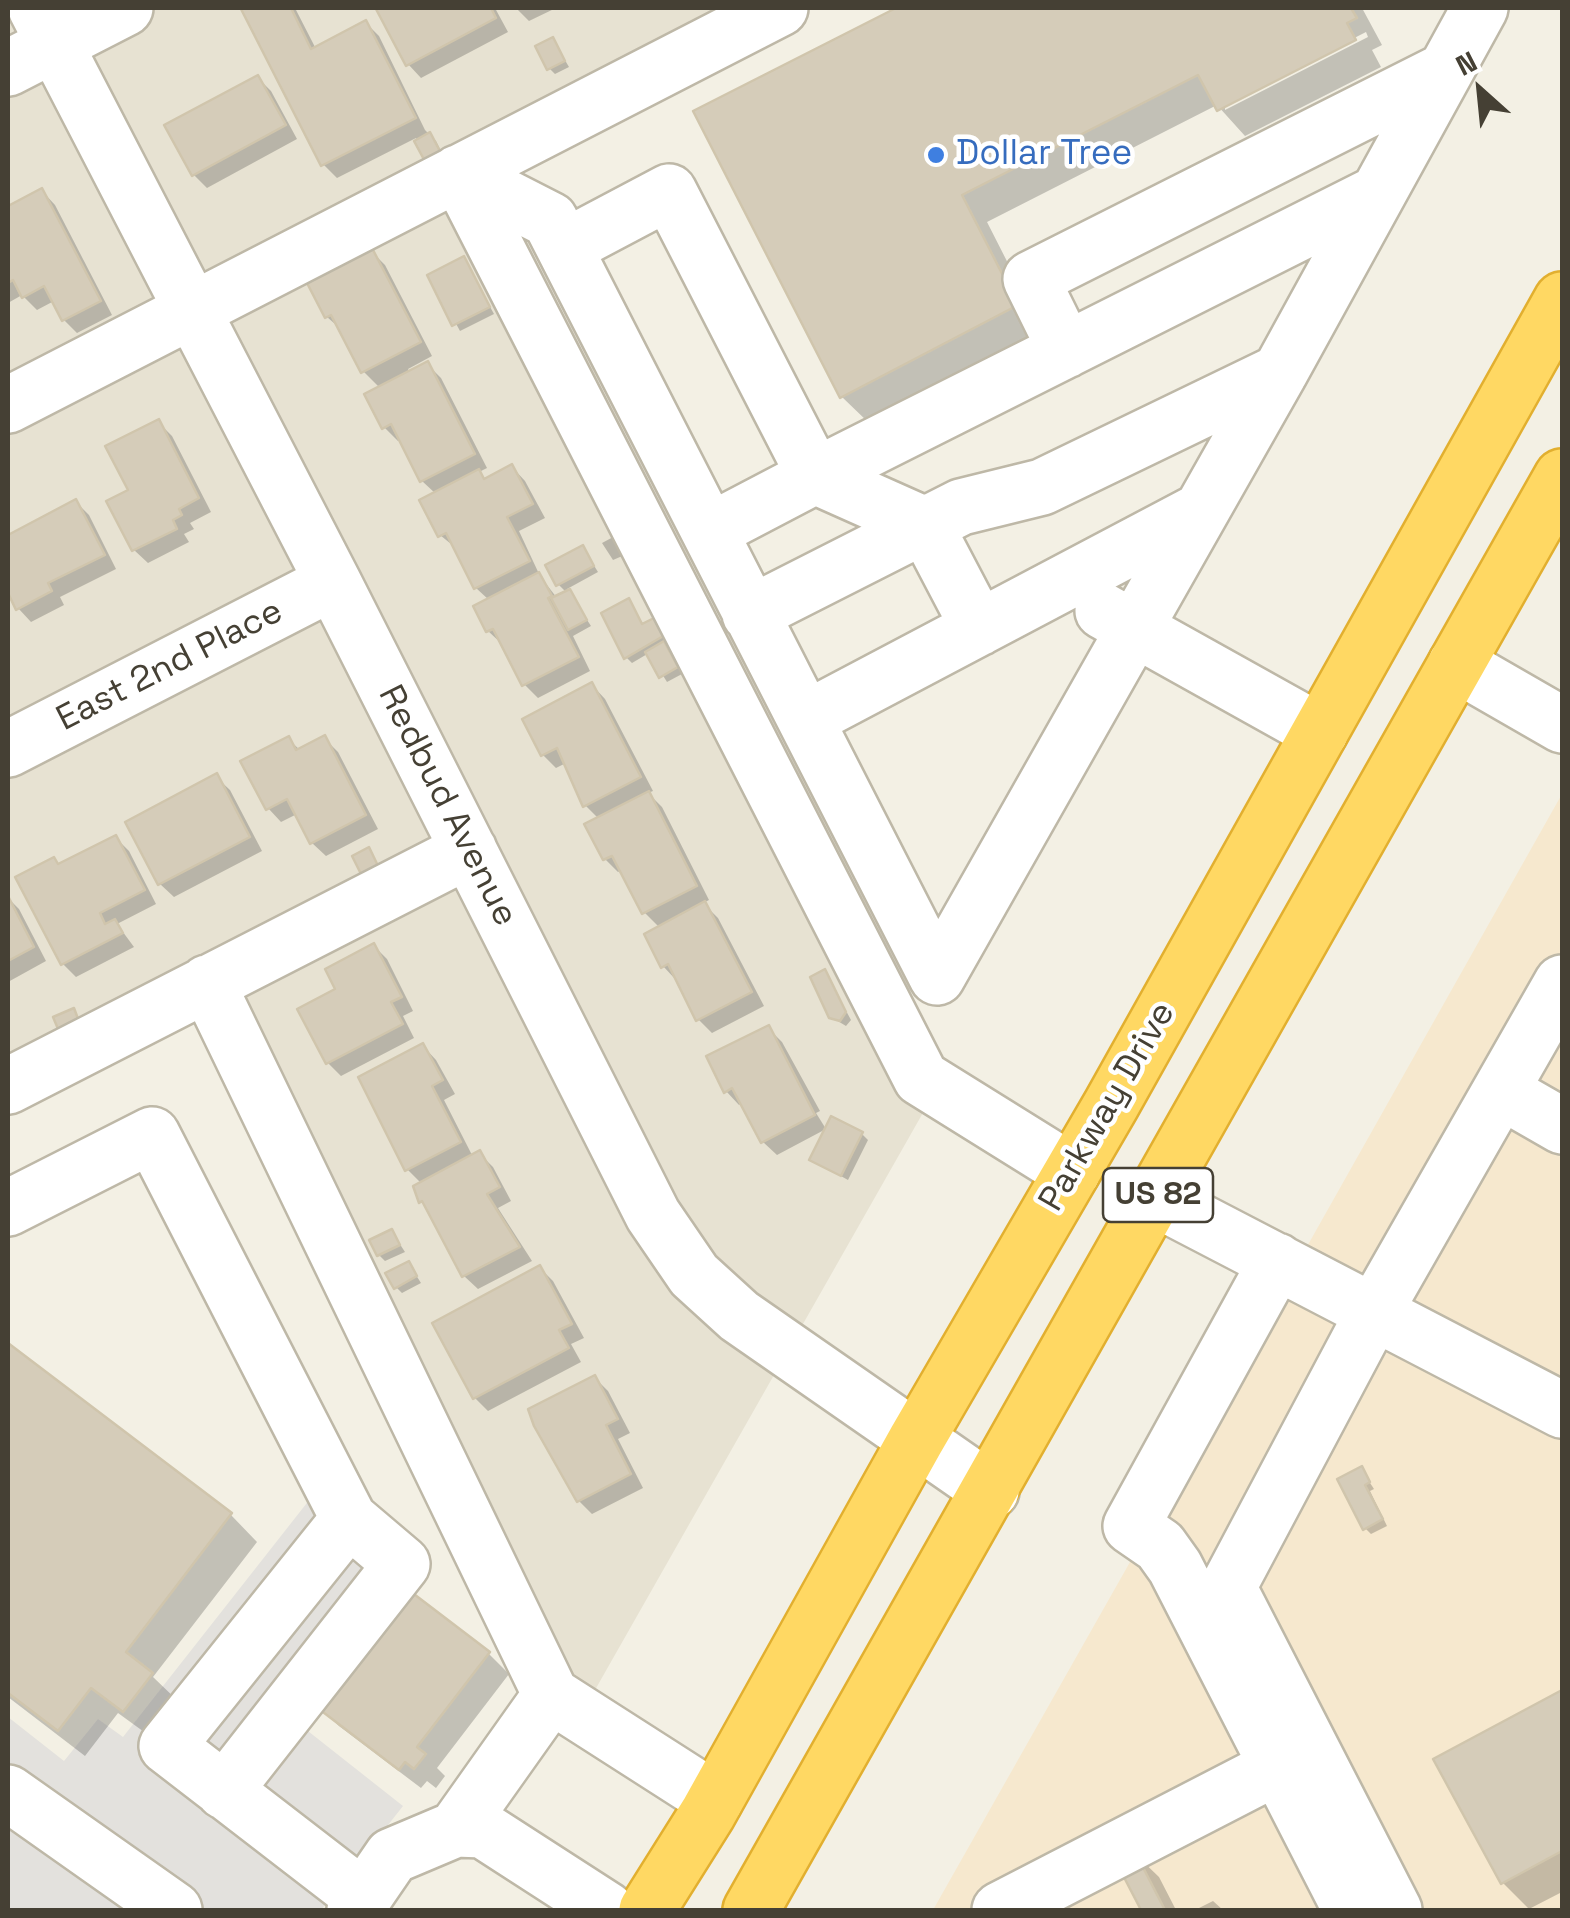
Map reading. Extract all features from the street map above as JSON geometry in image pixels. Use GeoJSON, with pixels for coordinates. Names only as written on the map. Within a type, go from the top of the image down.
{"type":"FeatureCollection","features":[{"type":"Feature","properties":{"kind":"highway","name":"Parkway Drive"},"geometry":{"type":"LineString","coordinates":[[646,1910],[715,1800],[1562,300]]}},
{"type":"Feature","properties":{"kind":"highway","name":"US 82"},"geometry":{"type":"LineString","coordinates":[[762,1906],[1562,477]]}},
{"type":"Feature","properties":{"kind":"street"},"geometry":{"type":"LineString","coordinates":[[33,40],[126,8]]}},
{"type":"Feature","properties":{"kind":"street"},"geometry":{"type":"LineString","coordinates":[[8,404],[780,8]]}},
{"type":"Feature","properties":{"kind":"street"},"geometry":{"type":"LineString","coordinates":[[458,173],[550,220],[938,977],[1280,372],[1480,8]]}},
{"type":"Feature","properties":{"kind":"street","name":"Redbud Avenue"},"geometry":{"type":"LineString","coordinates":[[33,40],[192,310],[653,1215],[694,1275],[738,1316],[991,1492]]}},
{"type":"Feature","properties":{"kind":"street"},"geometry":{"type":"LineString","coordinates":[[1066,350],[1031,280],[1444,71]]}},
{"type":"Feature","properties":{"kind":"street"},"geometry":{"type":"LineString","coordinates":[[458,173],[921,1078],[1072,1172]]}},
{"type":"Feature","properties":{"kind":"street"},"geometry":{"type":"LineString","coordinates":[[564,247],[669,192],[816,476],[925,525],[980,628]]}},
{"type":"Feature","properties":{"kind":"street"},"geometry":{"type":"LineString","coordinates":[[710,532],[1376,194]]}},
{"type":"Feature","properties":{"kind":"street"},"geometry":{"type":"LineString","coordinates":[[750,614],[960,507],[1042,487],[1280,372]]}},
{"type":"Feature","properties":{"kind":"street"},"geometry":{"type":"LineString","coordinates":[[806,720],[1200,511]]}},
{"type":"Feature","properties":{"kind":"street","name":"East 2nd Place"},"geometry":{"type":"LineString","coordinates":[[8,749],[333,582]]}},
{"type":"Feature","properties":{"kind":"street"},"geometry":{"type":"LineString","coordinates":[[1056,587],[1320,732]]}},
{"type":"Feature","properties":{"kind":"street"},"geometry":{"type":"LineString","coordinates":[[1456,664],[1562,725]]}},
{"type":"Feature","properties":{"kind":"street"},"geometry":{"type":"LineString","coordinates":[[8,1086],[469,850]]}},
{"type":"Feature","properties":{"kind":"street"},"geometry":{"type":"LineString","coordinates":[[207,984],[551,1694],[715,1800]]}},
{"type":"Feature","properties":{"kind":"street"},"geometry":{"type":"LineString","coordinates":[[1394,1910],[1228,1587],[1374,1312],[1562,984]]}},
{"type":"Feature","properties":{"kind":"street"},"geometry":{"type":"LineString","coordinates":[[1502,1091],[1562,1126]]}},
{"type":"Feature","properties":{"kind":"street"},"geometry":{"type":"LineString","coordinates":[[8,1208],[152,1135],[349,1520],[402,1564],[224,1791]]}},
{"type":"Feature","properties":{"kind":"street"},"geometry":{"type":"LineString","coordinates":[[1156,1199],[1562,1410]]}},
{"type":"Feature","properties":{"kind":"street"},"geometry":{"type":"LineString","coordinates":[[1276,1262],[1132,1526],[1160,1546],[1175,1567],[1351,1910]]}},
{"type":"Feature","properties":{"kind":"street"},"geometry":{"type":"LineString","coordinates":[[349,1520],[167,1746],[359,1904],[392,1856],[456,1829],[484,1830],[607,1910]]}},
{"type":"Feature","properties":{"kind":"street"},"geometry":{"type":"LineString","coordinates":[[456,1829],[551,1694]]}},
{"type":"Feature","properties":{"kind":"street"},"geometry":{"type":"LineString","coordinates":[[1001,1910],[1278,1767]]}},
{"type":"Feature","properties":{"kind":"street"},"geometry":{"type":"LineString","coordinates":[[8,1792],[174,1910]]}},
{"type":"Feature","properties":{"kind":"shaded area"},"geometry":{"type":"Polygon","coordinates":[[[8,8],[761,8],[444,171],[924,1111],[591,1697],[582,1691],[217,975],[8,1081],[8,8]]]}},
{"type":"Feature","properties":{"kind":"shaded area"},"geometry":{"type":"Polygon","coordinates":[[[1562,794],[1562,1910],[1366,1910],[1165,1524],[1163,1502],[1562,794]]]}},
{"type":"Feature","properties":{"kind":"shaded area"},"geometry":{"type":"Polygon","coordinates":[[[332,1471],[415,1536],[280,1709],[403,1806],[321,1910],[8,1910],[8,1717],[64,1761],[98,1719],[123,1737],[332,1471]]]}},
{"type":"Feature","properties":{"kind":"shaded area"},"geometry":{"type":"Polygon","coordinates":[[[1134,1555],[1148,1557],[1338,1910],[933,1910],[1134,1555]]]}},
{"type":"Feature","properties":{"kind":"building"},"geometry":{"type":"Polygon","coordinates":[[[291,8],[311,49],[366,20],[416,118],[321,166],[241,9],[291,8]]]}},
{"type":"Feature","properties":{"kind":"building"},"geometry":{"type":"Polygon","coordinates":[[[491,8],[496,18],[406,66],[376,9],[491,8]]]}},
{"type":"Feature","properties":{"kind":"building"},"geometry":{"type":"Polygon","coordinates":[[[896,8],[1351,8],[1357,18],[1347,23],[1356,40],[1217,111],[1198,75],[962,195],[1018,305],[840,398],[693,111],[896,8]]]}},
{"type":"Feature","properties":{"kind":"building"},"geometry":{"type":"Polygon","coordinates":[[[553,37],[565,61],[547,70],[535,46],[553,37]]]}},
{"type":"Feature","properties":{"kind":"building"},"geometry":{"type":"Polygon","coordinates":[[[258,75],[286,125],[192,176],[164,125],[258,75]]]}},
{"type":"Feature","properties":{"kind":"building"},"geometry":{"type":"Polygon","coordinates":[[[430,132],[444,159],[428,167],[414,141],[430,132]]]}},
{"type":"Feature","properties":{"kind":"building"},"geometry":{"type":"Polygon","coordinates":[[[42,188],[101,301],[62,321],[44,286],[22,298],[13,280],[8,283],[8,206],[42,188]]]}},
{"type":"Feature","properties":{"kind":"building"},"geometry":{"type":"Polygon","coordinates":[[[372,248],[421,342],[361,373],[331,315],[325,318],[307,283],[372,248]]]}},
{"type":"Feature","properties":{"kind":"building"},"geometry":{"type":"Polygon","coordinates":[[[464,256],[490,307],[452,326],[427,275],[464,256]]]}},
{"type":"Feature","properties":{"kind":"building"},"geometry":{"type":"Polygon","coordinates":[[[428,361],[475,454],[420,482],[391,424],[382,429],[364,394],[428,361]]]}},
{"type":"Feature","properties":{"kind":"building"},"geometry":{"type":"Polygon","coordinates":[[[159,419],[199,498],[179,509],[182,515],[173,520],[177,529],[132,551],[106,501],[128,490],[105,446],[159,419]]]}},
{"type":"Feature","properties":{"kind":"building"},"geometry":{"type":"Polygon","coordinates":[[[512,464],[533,504],[507,517],[530,561],[474,589],[446,533],[438,537],[419,500],[479,469],[484,479],[512,464]]]}},
{"type":"Feature","properties":{"kind":"building"},"geometry":{"type":"Polygon","coordinates":[[[76,499],[105,555],[48,583],[52,591],[16,610],[8,593],[8,535],[76,499]]]}},
{"type":"Feature","properties":{"kind":"building"},"geometry":{"type":"Polygon","coordinates":[[[583,545],[594,566],[556,586],[545,565],[583,545]]]}},
{"type":"Feature","properties":{"kind":"building"},"geometry":{"type":"Polygon","coordinates":[[[539,572],[579,657],[522,686],[493,629],[486,632],[473,606],[539,572]]]}},
{"type":"Feature","properties":{"kind":"building"},"geometry":{"type":"Polygon","coordinates":[[[570,589],[587,620],[568,630],[551,598],[570,589]]]}},
{"type":"Feature","properties":{"kind":"building"},"geometry":{"type":"Polygon","coordinates":[[[629,598],[642,624],[656,617],[665,635],[624,659],[601,613],[629,598]]]}},
{"type":"Feature","properties":{"kind":"building"},"geometry":{"type":"Polygon","coordinates":[[[664,641],[678,667],[659,678],[645,652],[664,641]]]}},
{"type":"Feature","properties":{"kind":"building"},"geometry":{"type":"Polygon","coordinates":[[[592,682],[641,777],[583,807],[557,748],[541,756],[522,719],[592,682]]]}},
{"type":"Feature","properties":{"kind":"building"},"geometry":{"type":"Polygon","coordinates":[[[325,735],[366,815],[310,844],[287,799],[266,810],[240,761],[289,736],[296,750],[325,735]]]}},
{"type":"Feature","properties":{"kind":"building"},"geometry":{"type":"Polygon","coordinates":[[[217,773],[250,837],[158,885],[125,822],[217,773]]]}},
{"type":"Feature","properties":{"kind":"building"},"geometry":{"type":"Polygon","coordinates":[[[649,791],[697,886],[642,914],[612,856],[603,860],[584,824],[649,791]]]}},
{"type":"Feature","properties":{"kind":"building"},"geometry":{"type":"Polygon","coordinates":[[[116,835],[145,890],[100,913],[105,924],[115,919],[123,933],[61,965],[15,877],[54,857],[58,864],[116,835]]]}},
{"type":"Feature","properties":{"kind":"building"},"geometry":{"type":"Polygon","coordinates":[[[369,847],[379,868],[362,876],[352,856],[369,847]]]}},
{"type":"Feature","properties":{"kind":"building"},"geometry":{"type":"Polygon","coordinates":[[[8,896],[34,947],[8,961],[8,896]]]}},
{"type":"Feature","properties":{"kind":"building"},"geometry":{"type":"Polygon","coordinates":[[[705,901],[752,992],[696,1021],[668,964],[661,968],[644,934],[705,901]]]}},
{"type":"Feature","properties":{"kind":"building"},"geometry":{"type":"Polygon","coordinates":[[[374,943],[402,997],[391,1002],[403,1024],[326,1064],[297,1009],[335,989],[325,969],[374,943]]]}},
{"type":"Feature","properties":{"kind":"building"},"geometry":{"type":"Polygon","coordinates":[[[825,969],[846,1012],[840,1021],[829,1018],[810,977],[825,969]]]}},
{"type":"Feature","properties":{"kind":"building"},"geometry":{"type":"Polygon","coordinates":[[[74,1008],[81,1027],[61,1036],[53,1017],[74,1008]]]}},
{"type":"Feature","properties":{"kind":"building"},"geometry":{"type":"Polygon","coordinates":[[[769,1025],[815,1115],[761,1143],[732,1088],[724,1093],[706,1056],[769,1025]]]}},
{"type":"Feature","properties":{"kind":"building"},"geometry":{"type":"Polygon","coordinates":[[[423,1043],[443,1080],[432,1086],[461,1142],[405,1171],[358,1077],[423,1043]]]}},
{"type":"Feature","properties":{"kind":"building"},"geometry":{"type":"Polygon","coordinates":[[[831,1116],[863,1132],[841,1176],[809,1160],[831,1116]]]}},
{"type":"Feature","properties":{"kind":"building"},"geometry":{"type":"Polygon","coordinates":[[[480,1150],[500,1187],[487,1194],[520,1247],[462,1277],[413,1186],[480,1150]]]}},
{"type":"Feature","properties":{"kind":"building"},"geometry":{"type":"Polygon","coordinates":[[[392,1229],[400,1245],[377,1256],[369,1240],[392,1229]]]}},
{"type":"Feature","properties":{"kind":"building"},"geometry":{"type":"Polygon","coordinates":[[[409,1261],[417,1276],[394,1289],[385,1273],[409,1261]]]}},
{"type":"Feature","properties":{"kind":"building"},"geometry":{"type":"Polygon","coordinates":[[[540,1265],[572,1324],[559,1330],[569,1348],[473,1399],[432,1323],[540,1265]]]}},
{"type":"Feature","properties":{"kind":"building"},"geometry":{"type":"Polygon","coordinates":[[[8,1343],[232,1513],[126,1652],[153,1673],[123,1712],[91,1688],[58,1731],[8,1693],[8,1343]]]}},
{"type":"Feature","properties":{"kind":"building"},"geometry":{"type":"Polygon","coordinates":[[[595,1375],[618,1419],[606,1425],[631,1474],[577,1502],[528,1409],[595,1375]]]}},
{"type":"Feature","properties":{"kind":"building"},"geometry":{"type":"Polygon","coordinates":[[[1362,1466],[1370,1482],[1365,1485],[1383,1519],[1363,1530],[1337,1479],[1362,1466]]]}},
{"type":"Feature","properties":{"kind":"building"},"geometry":{"type":"Polygon","coordinates":[[[406,1588],[490,1652],[417,1747],[426,1754],[414,1769],[405,1762],[399,1770],[315,1706],[406,1588]]]}},
{"type":"Feature","properties":{"kind":"building"},"geometry":{"type":"Polygon","coordinates":[[[1562,1690],[1562,1851],[1501,1884],[1433,1759],[1562,1690]]]}},
{"type":"Feature","properties":{"kind":"building"},"geometry":{"type":"Polygon","coordinates":[[[1133,1848],[1165,1910],[1141,1910],[1114,1858],[1133,1848]]]}},
{"type":"Feature","properties":{"kind":"place","name":"Dollar Tree"},"geometry":{"type":"Point","coordinates":[936,155]}}]}
